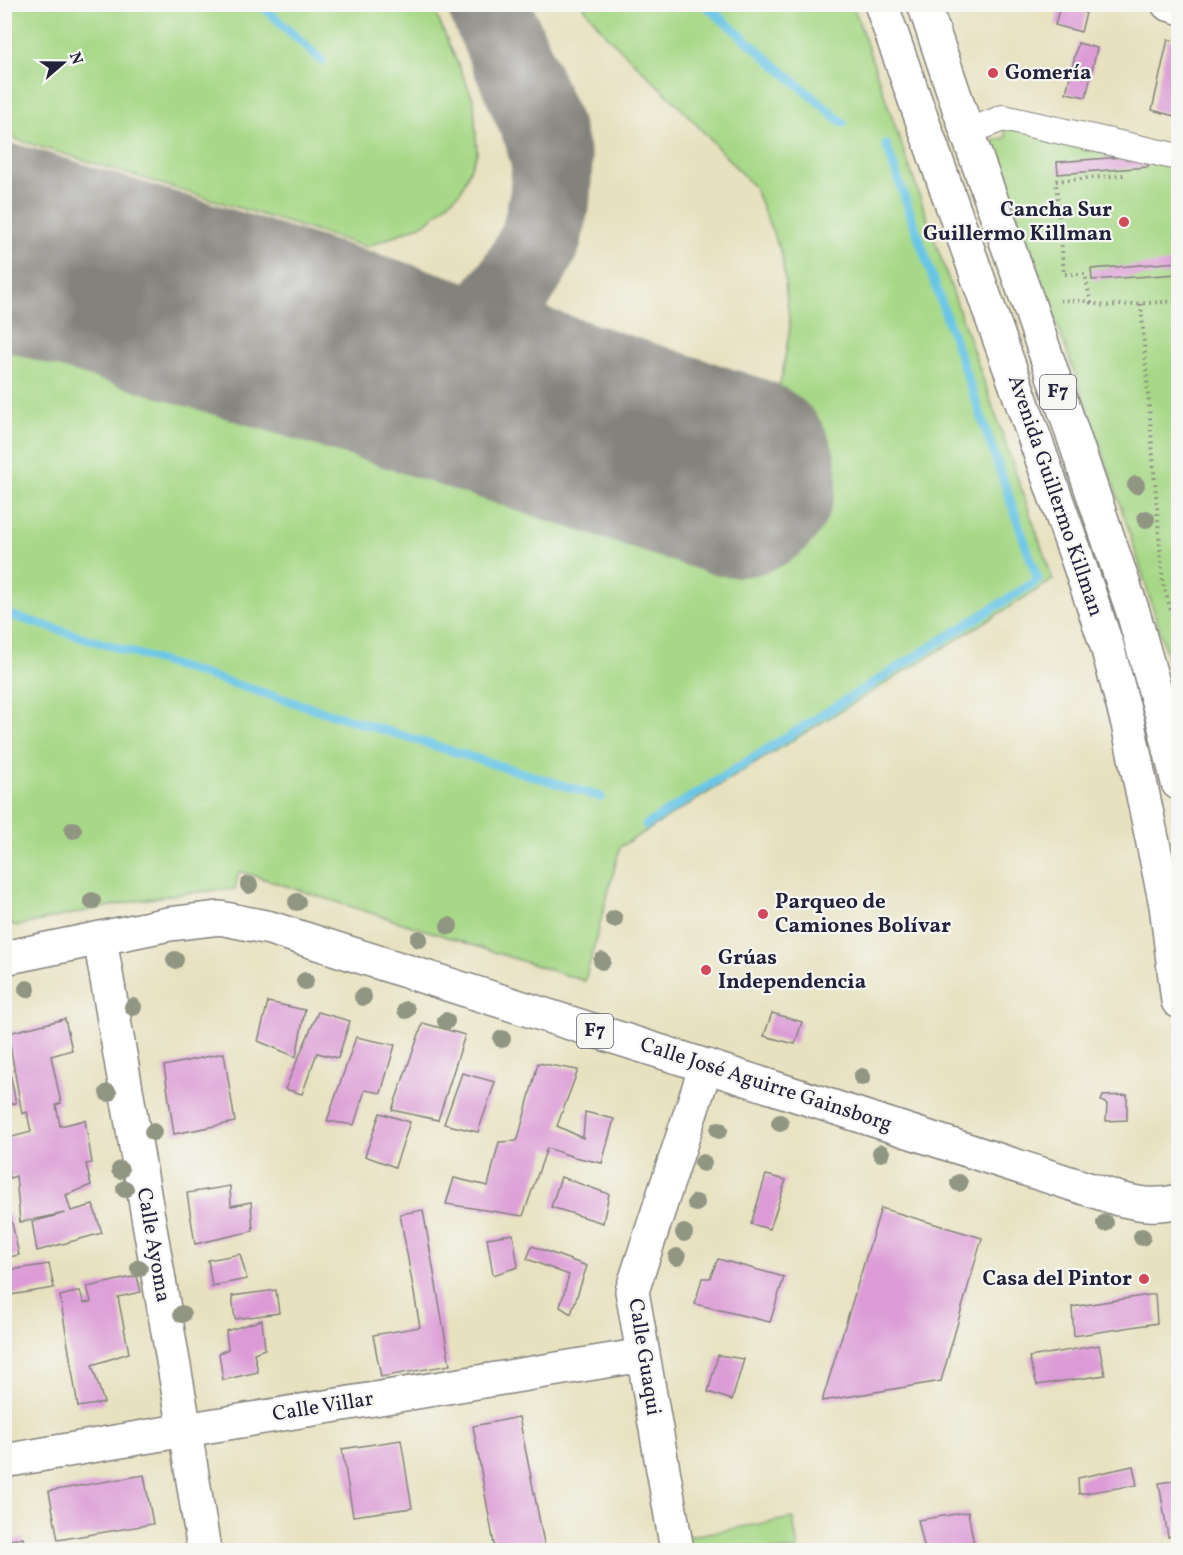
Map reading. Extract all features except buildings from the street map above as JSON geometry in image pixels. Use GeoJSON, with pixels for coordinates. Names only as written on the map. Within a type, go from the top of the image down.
{"type":"FeatureCollection","features":[{"type":"Feature","properties":{"kind":"main road","name":"Avenida Guillermo Killman"},"geometry":{"type":"LineString","coordinates":[[881,4],[1107,646],[1128,724],[1148,815],[1166,905],[1179,1001]]}},
{"type":"Feature","properties":{"kind":"main road","name":"Avenida Guillermo Killman"},"geometry":{"type":"LineString","coordinates":[[924,4],[1133,612],[1179,783]]}},
{"type":"Feature","properties":{"kind":"main road"},"geometry":{"type":"LineString","coordinates":[[1168,4],[1179,7]]}},
{"type":"Feature","properties":{"kind":"main road","name":"Calle José Aguirre Gainsborg"},"geometry":{"type":"LineString","coordinates":[[4,958],[169,924],[219,918],[270,928],[1119,1199],[1143,1205],[1179,1201]]}},
{"type":"Feature","properties":{"kind":"main road","name":"Calle Ayoma"},"geometry":{"type":"LineString","coordinates":[[100,939],[204,1551]]}},
{"type":"Feature","properties":{"kind":"main road","name":"Calle Guaqui"},"geometry":{"type":"LineString","coordinates":[[677,1551],[632,1291],[706,1066]]}},
{"type":"Feature","properties":{"kind":"main road","name":"Calle Villar"},"geometry":{"type":"LineString","coordinates":[[4,1461],[643,1355]]}},
{"type":"Feature","properties":{"kind":"street"},"geometry":{"type":"LineString","coordinates":[[967,132],[1003,118],[1179,157]]}},
{"type":"Feature","properties":{"kind":"path"},"geometry":{"type":"LineString","coordinates":[[1091,303],[1085,274],[1064,274],[1056,181],[1134,174]]}},
{"type":"Feature","properties":{"kind":"path"},"geometry":{"type":"LineString","coordinates":[[1083,300],[1105,306],[1179,301]]}},
{"type":"Feature","properties":{"kind":"path"},"geometry":{"type":"LineString","coordinates":[[1141,304],[1163,584],[1179,634]]}},
{"type":"Feature","properties":{"kind":"green space"},"geometry":{"type":"Polygon","coordinates":[[[4,5],[432,5],[474,101],[477,153],[461,191],[426,223],[367,247],[5,136],[4,5]]]}},
{"type":"Feature","properties":{"kind":"green space"},"geometry":{"type":"Polygon","coordinates":[[[582,5],[853,5],[1053,580],[620,847],[585,981],[239,871],[235,889],[152,898],[16,926],[5,921],[5,345],[719,570],[782,376],[790,327],[782,255],[754,187],[683,110],[606,35],[582,5]]]}},
{"type":"Feature","properties":{"kind":"green space"},"geometry":{"type":"Polygon","coordinates":[[[1004,124],[1178,163],[1178,695],[1114,486],[991,142],[1006,137],[1004,124]]]}},
{"type":"Feature","properties":{"kind":"green space"},"geometry":{"type":"Polygon","coordinates":[[[793,1518],[798,1550],[687,1550],[685,1537],[793,1518]]]}},
{"type":"Feature","properties":{"kind":"waterway"},"geometry":{"type":"LineString","coordinates":[[260,4],[322,61]]}},
{"type":"Feature","properties":{"kind":"waterway"},"geometry":{"type":"LineString","coordinates":[[704,4],[843,123]]}},
{"type":"Feature","properties":{"kind":"waterway"},"geometry":{"type":"LineString","coordinates":[[646,825],[1038,580],[886,144]]}},
{"type":"Feature","properties":{"kind":"waterway"},"geometry":{"type":"LineString","coordinates":[[4,613],[601,797]]}},
{"type":"Feature","properties":{"kind":"taxiway"},"geometry":{"type":"LineString","coordinates":[[380,360],[421,354],[463,334],[492,313],[513,287],[541,238],[550,197],[552,165],[544,133],[488,4]]}},
{"type":"Feature","properties":{"kind":"runway"},"geometry":{"type":"LineString","coordinates":[[4,245],[380,360],[736,476]]}},
{"type":"Feature","properties":{"kind":"place","name":"Gomería"},"geometry":{"type":"Point","coordinates":[993,73]}},
{"type":"Feature","properties":{"kind":"place","name":"Cancha Sur Guillermo Killman"},"geometry":{"type":"Point","coordinates":[1124,222]}},
{"type":"Feature","properties":{"kind":"place","name":"Parqueo de Camiones Bolívar"},"geometry":{"type":"Point","coordinates":[763,914]}},
{"type":"Feature","properties":{"kind":"place","name":"Grúas Independencia"},"geometry":{"type":"Point","coordinates":[706,970]}},
{"type":"Feature","properties":{"kind":"place","name":"Casa del Pintor"},"geometry":{"type":"Point","coordinates":[1144,1279]}}]}
